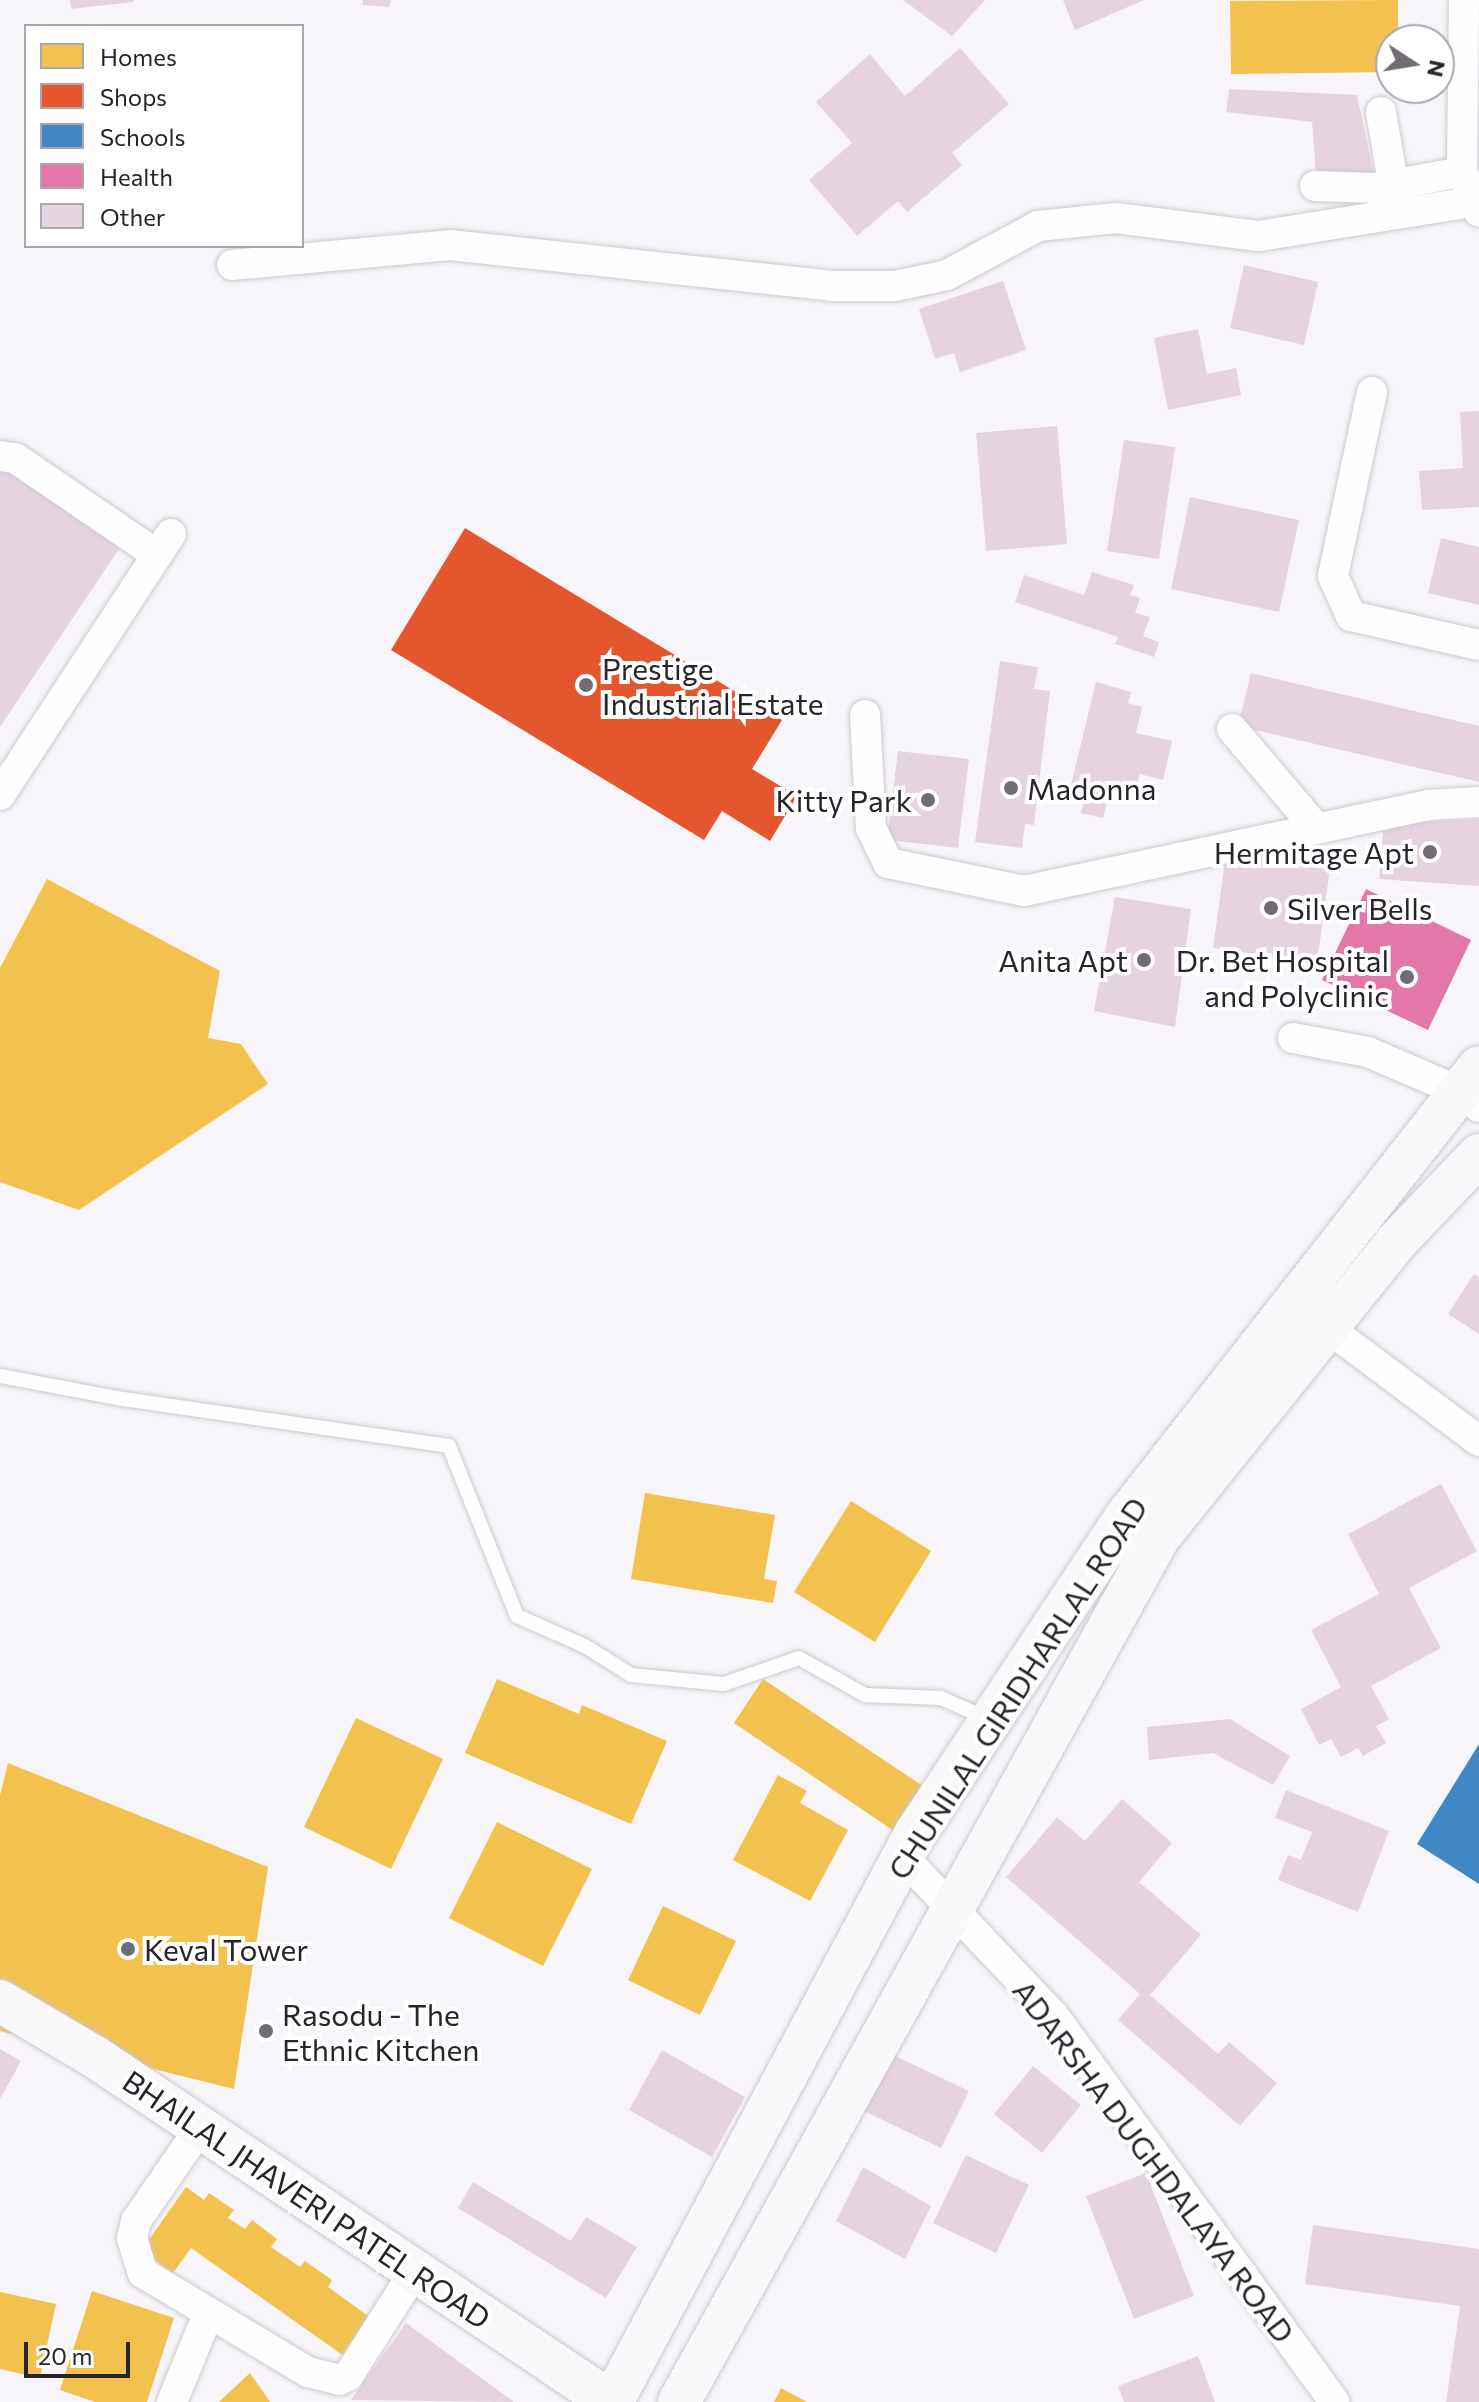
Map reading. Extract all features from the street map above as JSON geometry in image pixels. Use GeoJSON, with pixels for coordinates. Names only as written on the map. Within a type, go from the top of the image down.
{"type":"FeatureCollection","features":[{"type":"Feature","properties":{"kind":"main road","name":"CHUNILAL GIRIDHARLAL ROAD"},"geometry":{"type":"LineString","coordinates":[[612,2402],[902,1856],[990,1720],[1128,1514],[1473,1089]]}},
{"type":"Feature","properties":{"kind":"main road","name":"CHUNILAL GIRIDHARLAL ROAD"},"geometry":{"type":"LineString","coordinates":[[679,2402],[952,1904],[1159,1537],[1395,1243],[1479,1155]]}},
{"type":"Feature","properties":{"kind":"main road","name":"BHAILAL JHAVERI PATEL ROAD"},"geometry":{"type":"LineString","coordinates":[[0,2001],[200,2128],[612,2402]]}},
{"type":"Feature","properties":{"kind":"street"},"geometry":{"type":"LineString","coordinates":[[232,265],[450,245],[831,286],[895,286],[947,275],[1038,226],[1116,218],[1259,236],[1475,207],[1462,172],[1464,0]]}},
{"type":"Feature","properties":{"kind":"street"},"geometry":{"type":"LineString","coordinates":[[1381,112],[1393,182]]}},
{"type":"Feature","properties":{"kind":"street"},"geometry":{"type":"LineString","coordinates":[[1315,186],[1375,188],[1393,182],[1462,172]]}},
{"type":"Feature","properties":{"kind":"street"},"geometry":{"type":"LineString","coordinates":[[1372,392],[1333,576],[1351,616],[1479,645]]}},
{"type":"Feature","properties":{"kind":"street"},"geometry":{"type":"LineString","coordinates":[[0,456],[15,458],[164,544],[0,795]]}},
{"type":"Feature","properties":{"kind":"street"},"geometry":{"type":"LineString","coordinates":[[865,715],[871,828],[888,863],[1024,891],[1428,805],[1479,802]]}},
{"type":"Feature","properties":{"kind":"street"},"geometry":{"type":"LineString","coordinates":[[1232,729],[1317,829]]}},
{"type":"Feature","properties":{"kind":"street"},"geometry":{"type":"LineString","coordinates":[[1293,1038],[1368,1052],[1473,1089]]}},
{"type":"Feature","properties":{"kind":"street"},"geometry":{"type":"LineString","coordinates":[[1328,1328],[1479,1441]]}},
{"type":"Feature","properties":{"kind":"street","name":"ADARSHA DUGHDALAYA ROAD"},"geometry":{"type":"LineString","coordinates":[[902,1856],[952,1904],[1054,2016],[1334,2402]]}},
{"type":"Feature","properties":{"kind":"street"},"geometry":{"type":"LineString","coordinates":[[200,2128],[136,2221],[132,2238],[143,2273],[308,2372],[339,2380],[348,2376],[415,2271]]}},
{"type":"Feature","properties":{"kind":"street"},"geometry":{"type":"LineString","coordinates":[[172,2402],[202,2329]]}},
{"type":"Feature","properties":{"kind":"lane"},"geometry":{"type":"LineString","coordinates":[[0,1376],[449,1446],[517,1616],[585,1646],[631,1675],[724,1684],[799,1658],[865,1695],[941,1698],[990,1720]]}},
{"type":"Feature","properties":{"kind":"building: Homes"},"geometry":{"type":"Polygon","coordinates":[[[1398,0],[1398,24],[1375,24],[1375,72],[1231,74],[1230,1],[1398,0]]]}},
{"type":"Feature","properties":{"kind":"building: Homes"},"geometry":{"type":"Polygon","coordinates":[[[47,879],[220,971],[208,1038],[241,1044],[268,1084],[79,1210],[0,1182],[0,968],[47,879]]]}},
{"type":"Feature","properties":{"kind":"building: Homes"},"geometry":{"type":"Polygon","coordinates":[[[645,1493],[775,1515],[764,1579],[777,1581],[773,1603],[631,1579],[645,1493]]]}},
{"type":"Feature","properties":{"kind":"building: Homes"},"geometry":{"type":"Polygon","coordinates":[[[851,1501],[931,1551],[875,1642],[794,1592],[851,1501]]]}},
{"type":"Feature","properties":{"kind":"building: Homes"},"geometry":{"type":"Polygon","coordinates":[[[497,1679],[579,1714],[582,1705],[667,1741],[631,1824],[465,1753],[497,1679]]]}},
{"type":"Feature","properties":{"kind":"building: Homes"},"geometry":{"type":"Polygon","coordinates":[[[763,1679],[930,1791],[900,1835],[734,1723],[763,1679]]]}},
{"type":"Feature","properties":{"kind":"building: Homes"},"geometry":{"type":"Polygon","coordinates":[[[356,1718],[443,1759],[391,1869],[304,1827],[356,1718]]]}},
{"type":"Feature","properties":{"kind":"building: Homes","name":"Keval Tower"},"geometry":{"type":"Polygon","coordinates":[[[8,1763],[268,1867],[234,2089],[0,2031],[0,1795],[8,1763]]]}},
{"type":"Feature","properties":{"kind":"building: Homes"},"geometry":{"type":"Polygon","coordinates":[[[778,1775],[807,1791],[800,1803],[848,1830],[810,1901],[733,1860],[778,1775]]]}},
{"type":"Feature","properties":{"kind":"building: Homes"},"geometry":{"type":"Polygon","coordinates":[[[497,1822],[592,1869],[543,1966],[449,1918],[497,1822]]]}},
{"type":"Feature","properties":{"kind":"building: Homes"},"geometry":{"type":"Polygon","coordinates":[[[663,1906],[736,1941],[700,2015],[628,1980],[663,1906]]]}},
{"type":"Feature","properties":{"kind":"building: Homes"},"geometry":{"type":"Polygon","coordinates":[[[186,2187],[204,2200],[209,2193],[234,2210],[228,2218],[245,2229],[252,2220],[277,2239],[271,2247],[300,2267],[305,2261],[332,2280],[328,2287],[371,2318],[344,2356],[191,2248],[173,2273],[141,2251],[186,2187]]]}},
{"type":"Feature","properties":{"kind":"building: Homes"},"geometry":{"type":"Polygon","coordinates":[[[92,2291],[174,2318],[147,2402],[95,2402],[60,2390],[92,2291]]]}},
{"type":"Feature","properties":{"kind":"building: Homes"},"geometry":{"type":"Polygon","coordinates":[[[0,2292],[56,2304],[40,2378],[0,2369],[0,2292]]]}},
{"type":"Feature","properties":{"kind":"building: Homes"},"geometry":{"type":"Polygon","coordinates":[[[250,2373],[270,2402],[219,2402],[250,2373]]]}},
{"type":"Feature","properties":{"kind":"building: Homes"},"geometry":{"type":"Polygon","coordinates":[[[781,2388],[807,2402],[774,2402],[781,2388]]]}},
{"type":"Feature","properties":{"kind":"building: Shops","name":"Prestige Industrial Estate"},"geometry":{"type":"Polygon","coordinates":[[[465,528],[782,720],[752,769],[797,796],[770,841],[722,811],[704,840],[391,650],[465,528]]]}},
{"type":"Feature","properties":{"kind":"building: Schools"},"geometry":{"type":"Polygon","coordinates":[[[1479,1744],[1479,1884],[1417,1844],[1479,1744]]]}},
{"type":"Feature","properties":{"kind":"building: Health"},"geometry":{"type":"Polygon","coordinates":[[[1366,889],[1471,940],[1428,1030],[1322,980],[1366,889]]]}},
{"type":"Feature","properties":{"kind":"building: Other"},"geometry":{"type":"Polygon","coordinates":[[[70,0],[133,0],[133,2],[71,9],[70,0]]]}},
{"type":"Feature","properties":{"kind":"building: Other"},"geometry":{"type":"Polygon","coordinates":[[[363,0],[391,0],[389,7],[363,5],[363,0]]]}},
{"type":"Feature","properties":{"kind":"building: Other"},"geometry":{"type":"Polygon","coordinates":[[[903,0],[985,0],[952,36],[903,0]]]}},
{"type":"Feature","properties":{"kind":"building: Other"},"geometry":{"type":"Polygon","coordinates":[[[1063,0],[1144,0],[1075,30],[1063,0]]]}},
{"type":"Feature","properties":{"kind":"building: Other"},"geometry":{"type":"Polygon","coordinates":[[[960,48],[1009,104],[952,153],[962,165],[907,212],[898,201],[857,236],[809,180],[852,143],[816,102],[870,54],[905,96],[960,48]]]}},
{"type":"Feature","properties":{"kind":"building: Other"},"geometry":{"type":"Polygon","coordinates":[[[1229,89],[1357,95],[1375,179],[1316,176],[1312,122],[1226,112],[1229,89]]]}},
{"type":"Feature","properties":{"kind":"building: Other"},"geometry":{"type":"Polygon","coordinates":[[[1244,265],[1318,282],[1304,345],[1230,328],[1244,265]]]}},
{"type":"Feature","properties":{"kind":"building: Other"},"geometry":{"type":"Polygon","coordinates":[[[1003,281],[1026,350],[960,372],[954,353],[935,359],[919,309],[1003,281]]]}},
{"type":"Feature","properties":{"kind":"building: Other"},"geometry":{"type":"Polygon","coordinates":[[[1198,329],[1207,374],[1236,368],[1241,395],[1168,410],[1154,338],[1198,329]]]}},
{"type":"Feature","properties":{"kind":"building: Other"},"geometry":{"type":"Polygon","coordinates":[[[1479,411],[1479,507],[1422,510],[1419,471],[1463,468],[1460,412],[1479,411]]]}},
{"type":"Feature","properties":{"kind":"building: Other"},"geometry":{"type":"Polygon","coordinates":[[[1057,426],[1067,544],[986,551],[976,433],[1057,426]]]}},
{"type":"Feature","properties":{"kind":"building: Other"},"geometry":{"type":"Polygon","coordinates":[[[1124,440],[1175,447],[1159,559],[1107,551],[1124,440]]]}},
{"type":"Feature","properties":{"kind":"building: Other"},"geometry":{"type":"Polygon","coordinates":[[[8,461],[125,540],[0,727],[0,473],[8,461]]]}},
{"type":"Feature","properties":{"kind":"building: Other"},"geometry":{"type":"Polygon","coordinates":[[[1190,497],[1299,520],[1279,612],[1171,589],[1190,497]]]}},
{"type":"Feature","properties":{"kind":"building: Other"},"geometry":{"type":"Polygon","coordinates":[[[1441,538],[1479,547],[1479,605],[1428,593],[1441,538]]]}},
{"type":"Feature","properties":{"kind":"building: Other"},"geometry":{"type":"Polygon","coordinates":[[[1092,572],[1134,585],[1130,595],[1140,598],[1135,613],[1150,617],[1143,636],[1159,642],[1154,657],[1115,644],[1118,637],[1015,602],[1024,575],[1084,595],[1092,572]]]}},
{"type":"Feature","properties":{"kind":"building: Other","name":"Madonna"},"geometry":{"type":"Polygon","coordinates":[[[1000,661],[1038,667],[1034,689],[1050,691],[1034,825],[1025,824],[1022,848],[975,842],[1000,661]]]}},
{"type":"Feature","properties":{"kind":"building: Other"},"geometry":{"type":"Polygon","coordinates":[[[1251,673],[1479,726],[1479,782],[1238,726],[1251,673]]]}},
{"type":"Feature","properties":{"kind":"building: Other"},"geometry":{"type":"Polygon","coordinates":[[[1096,682],[1131,692],[1128,703],[1142,707],[1136,733],[1172,741],[1163,780],[1140,774],[1137,785],[1126,783],[1122,798],[1109,795],[1103,818],[1081,813],[1085,796],[1069,793],[1096,682]]]}},
{"type":"Feature","properties":{"kind":"building: Other","name":"Kitty Park"},"geometry":{"type":"Polygon","coordinates":[[[898,751],[969,759],[958,848],[887,840],[898,751]]]}},
{"type":"Feature","properties":{"kind":"building: Other","name":"Hermitage Apt"},"geometry":{"type":"Polygon","coordinates":[[[1479,819],[1479,886],[1379,879],[1384,824],[1479,819]]]}},
{"type":"Feature","properties":{"kind":"building: Other","name":"Silver Bells"},"geometry":{"type":"Polygon","coordinates":[[[1226,854],[1330,868],[1317,963],[1213,948],[1226,854]]]}},
{"type":"Feature","properties":{"kind":"building: Other","name":"Anita Apt"},"geometry":{"type":"Polygon","coordinates":[[[1115,897],[1191,909],[1175,1027],[1094,1011],[1115,897]]]}},
{"type":"Feature","properties":{"kind":"building: Other"},"geometry":{"type":"Polygon","coordinates":[[[1474,1274],[1479,1277],[1479,1334],[1448,1314],[1474,1274]]]}},
{"type":"Feature","properties":{"kind":"building: Other"},"geometry":{"type":"Polygon","coordinates":[[[1441,1484],[1477,1551],[1409,1588],[1441,1648],[1371,1686],[1389,1719],[1376,1726],[1386,1743],[1363,1756],[1358,1748],[1341,1757],[1331,1739],[1319,1745],[1301,1709],[1341,1687],[1311,1630],[1379,1594],[1348,1534],[1441,1484]]]}},
{"type":"Feature","properties":{"kind":"building: Other"},"geometry":{"type":"Polygon","coordinates":[[[1230,1719],[1290,1756],[1273,1785],[1213,1753],[1149,1760],[1147,1727],[1230,1719]]]}},
{"type":"Feature","properties":{"kind":"building: Other"},"geometry":{"type":"Polygon","coordinates":[[[1286,1790],[1389,1831],[1358,1912],[1278,1880],[1288,1855],[1301,1860],[1312,1832],[1275,1818],[1286,1790]]]}},
{"type":"Feature","properties":{"kind":"building: Other"},"geometry":{"type":"Polygon","coordinates":[[[1122,1799],[1172,1843],[1139,1882],[1201,1935],[1150,1995],[1218,2054],[1229,2042],[1277,2083],[1240,2126],[1118,2020],[1140,1994],[1006,1877],[1057,1817],[1085,1841],[1122,1799]]]}},
{"type":"Feature","properties":{"kind":"building: Other"},"geometry":{"type":"Polygon","coordinates":[[[0,2049],[21,2061],[0,2099],[0,2049]]]}},
{"type":"Feature","properties":{"kind":"building: Other"},"geometry":{"type":"Polygon","coordinates":[[[662,2050],[745,2097],[712,2157],[629,2110],[662,2050]]]}},
{"type":"Feature","properties":{"kind":"building: Other"},"geometry":{"type":"Polygon","coordinates":[[[891,2054],[969,2091],[941,2148],[864,2111],[891,2054]]]}},
{"type":"Feature","properties":{"kind":"building: Other"},"geometry":{"type":"Polygon","coordinates":[[[1033,2066],[1081,2105],[1042,2153],[994,2114],[1033,2066]]]}},
{"type":"Feature","properties":{"kind":"building: Other"},"geometry":{"type":"Polygon","coordinates":[[[966,2155],[1029,2185],[996,2253],[933,2223],[966,2155]]]}},
{"type":"Feature","properties":{"kind":"building: Other"},"geometry":{"type":"Polygon","coordinates":[[[863,2167],[931,2206],[905,2259],[836,2221],[863,2167]]]}},
{"type":"Feature","properties":{"kind":"building: Other"},"geometry":{"type":"Polygon","coordinates":[[[1146,2173],[1194,2296],[1134,2319],[1086,2196],[1146,2173]]]}},
{"type":"Feature","properties":{"kind":"building: Other"},"geometry":{"type":"Polygon","coordinates":[[[473,2182],[571,2241],[586,2217],[637,2247],[606,2298],[458,2208],[473,2182]]]}},
{"type":"Feature","properties":{"kind":"building: Other"},"geometry":{"type":"Polygon","coordinates":[[[1313,2225],[1479,2249],[1479,2402],[1446,2402],[1460,2306],[1305,2284],[1313,2225]]]}},
{"type":"Feature","properties":{"kind":"building: Other"},"geometry":{"type":"Polygon","coordinates":[[[406,2323],[514,2402],[351,2400],[406,2323]]]}},
{"type":"Feature","properties":{"kind":"building: Other"},"geometry":{"type":"Polygon","coordinates":[[[1198,2356],[1215,2402],[1124,2402],[1118,2386],[1198,2356]]]}},
{"type":"Feature","properties":{"kind":"place","name":"Prestige Industrial Estate"},"geometry":{"type":"Point","coordinates":[586,685]}},
{"type":"Feature","properties":{"kind":"place","name":"Madonna"},"geometry":{"type":"Point","coordinates":[1011,788]}},
{"type":"Feature","properties":{"kind":"place","name":"Kitty Park"},"geometry":{"type":"Point","coordinates":[928,800]}},
{"type":"Feature","properties":{"kind":"place","name":"Hermitage Apt"},"geometry":{"type":"Point","coordinates":[1430,852]}},
{"type":"Feature","properties":{"kind":"place","name":"Silver Bells"},"geometry":{"type":"Point","coordinates":[1271,908]}},
{"type":"Feature","properties":{"kind":"place","name":"Anita Apt"},"geometry":{"type":"Point","coordinates":[1144,960]}},
{"type":"Feature","properties":{"kind":"place","name":"Dr. Bet Hospital and Polyclinic"},"geometry":{"type":"Point","coordinates":[1407,977]}},
{"type":"Feature","properties":{"kind":"place","name":"Keval Tower"},"geometry":{"type":"Point","coordinates":[128,1949]}},
{"type":"Feature","properties":{"kind":"place","name":"Rasodu - The Ethnic Kitchen"},"geometry":{"type":"Point","coordinates":[266,2031]}}]}
